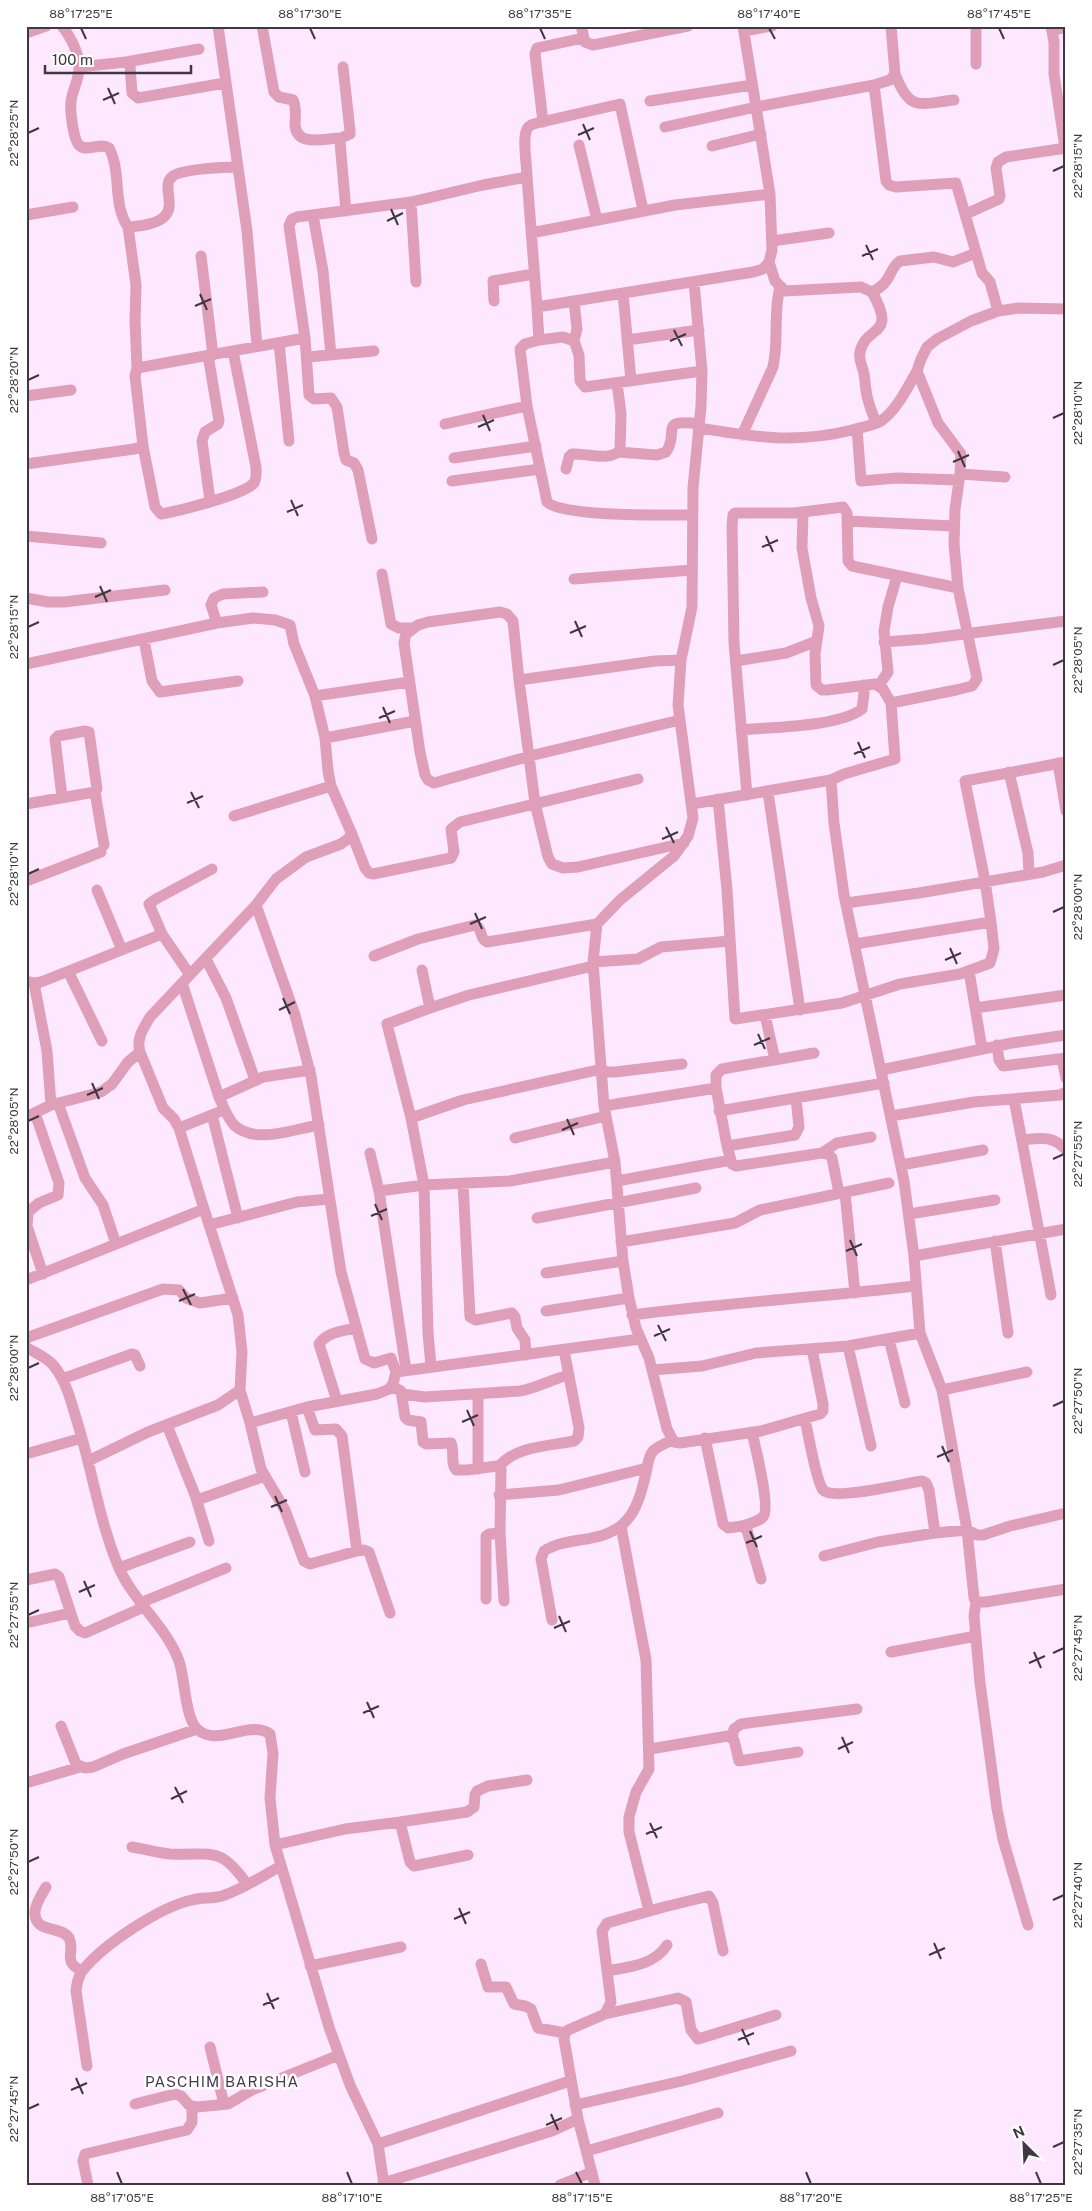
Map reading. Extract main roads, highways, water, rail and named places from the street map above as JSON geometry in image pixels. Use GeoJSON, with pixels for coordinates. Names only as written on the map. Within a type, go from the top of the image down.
{"type":"FeatureCollection","features":[{"type":"Feature","properties":{"kind":"district","name":"PASCHIM BARISHA"},"geometry":{"type":"Point","coordinates":[222,2081]}}]}
